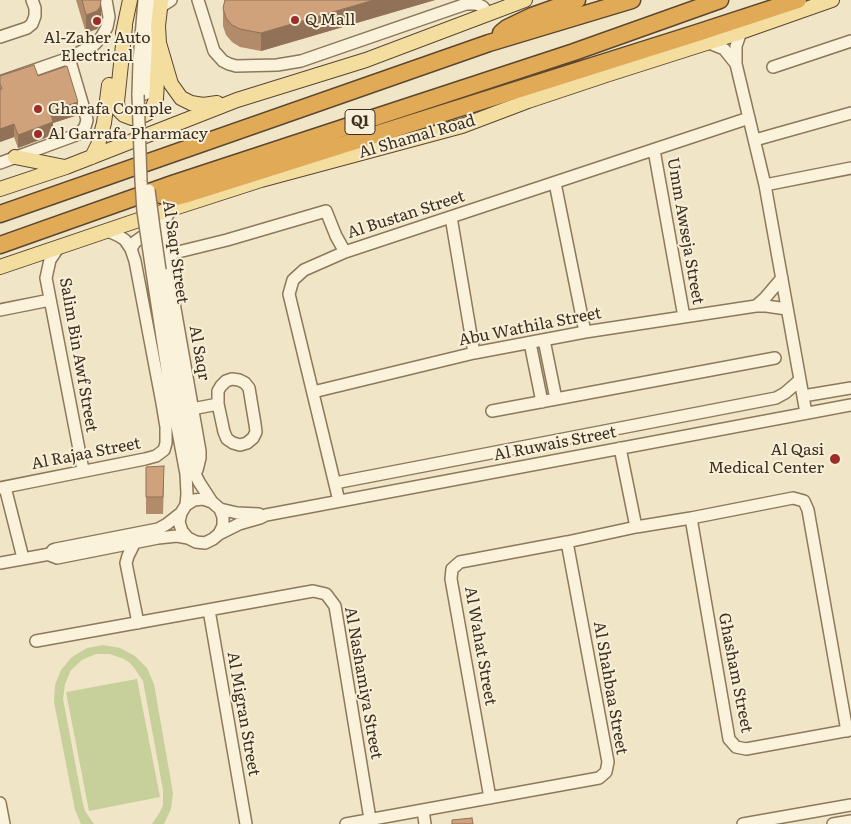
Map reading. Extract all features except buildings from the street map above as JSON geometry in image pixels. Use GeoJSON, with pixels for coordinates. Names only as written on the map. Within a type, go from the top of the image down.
{"type":"FeatureCollection","features":[{"type":"Feature","properties":{"kind":"highway"},"geometry":{"type":"LineString","coordinates":[[489,44],[507,28],[532,16],[576,0]]}},
{"type":"Feature","properties":{"kind":"highway","name":"Q1"},"geometry":{"type":"LineString","coordinates":[[0,214],[489,44],[632,0]]}},
{"type":"Feature","properties":{"kind":"highway","name":"Al Shamal Road"},"geometry":{"type":"LineString","coordinates":[[0,245],[153,191],[574,52],[720,0]]}},
{"type":"Feature","properties":{"kind":"highway"},"geometry":{"type":"LineString","coordinates":[[153,191],[161,196],[176,197],[798,0]]}},
{"type":"Feature","properties":{"kind":"main road"},"geometry":{"type":"LineString","coordinates":[[130,0],[116,102],[118,109],[132,118],[148,113],[156,99],[158,26],[161,2]]}},
{"type":"Feature","properties":{"kind":"main road"},"geometry":{"type":"LineString","coordinates":[[0,189],[66,167],[237,100],[366,60],[489,9],[525,0]]}},
{"type":"Feature","properties":{"kind":"main road","name":"Al Shamal Road"},"geometry":{"type":"LineString","coordinates":[[0,267],[261,180],[462,126],[528,101],[709,43],[832,0]]}},
{"type":"Feature","properties":{"kind":"main road"},"geometry":{"type":"LineString","coordinates":[[92,157],[98,145],[104,123],[110,81],[125,26]]}},
{"type":"Feature","properties":{"kind":"main road"},"geometry":{"type":"LineString","coordinates":[[159,43],[172,84],[181,98],[191,103],[203,105],[237,100]]}},
{"type":"Feature","properties":{"kind":"main road"},"geometry":{"type":"LineString","coordinates":[[427,117],[447,120],[528,101]]}},
{"type":"Feature","properties":{"kind":"main road"},"geometry":{"type":"LineString","coordinates":[[15,157],[66,167]]}},
{"type":"Feature","properties":{"kind":"street"},"geometry":{"type":"LineString","coordinates":[[0,37],[27,28],[32,24],[35,16],[32,0]]}},
{"type":"Feature","properties":{"kind":"street"},"geometry":{"type":"LineString","coordinates":[[0,82],[70,58],[95,44],[107,27],[109,17],[106,0]]}},
{"type":"Feature","properties":{"kind":"street","name":"Al Saqr Street"},"geometry":{"type":"LineString","coordinates":[[144,0],[139,62],[142,94],[141,181],[143,211],[196,474],[199,482],[216,506]]}},
{"type":"Feature","properties":{"kind":"street"},"geometry":{"type":"LineString","coordinates":[[198,0],[214,51],[223,61],[236,66],[277,65],[301,61],[466,4],[475,4],[489,9]]}},
{"type":"Feature","properties":{"kind":"street","name":"Al Saqr Street"},"geometry":{"type":"LineString","coordinates":[[142,94],[161,2]]}},
{"type":"Feature","properties":{"kind":"street"},"geometry":{"type":"LineString","coordinates":[[741,32],[736,46],[736,64],[765,185],[806,413]]}},
{"type":"Feature","properties":{"kind":"street"},"geometry":{"type":"LineString","coordinates":[[774,67],[851,41]]}},
{"type":"Feature","properties":{"kind":"street"},"geometry":{"type":"LineString","coordinates":[[709,43],[724,49],[736,64]]}},
{"type":"Feature","properties":{"kind":"street"},"geometry":{"type":"LineString","coordinates":[[0,163],[76,135],[85,127],[86,116],[70,58]]}},
{"type":"Feature","properties":{"kind":"street"},"geometry":{"type":"LineString","coordinates":[[755,140],[851,113]]}},
{"type":"Feature","properties":{"kind":"street","name":"Al Bustan Street"},"geometry":{"type":"LineString","coordinates":[[339,501],[289,294],[293,280],[304,270],[345,252],[750,118]]}},
{"type":"Feature","properties":{"kind":"street","name":"Umm Awseja Street"},"geometry":{"type":"LineString","coordinates":[[654,150],[684,317]]}},
{"type":"Feature","properties":{"kind":"street"},"geometry":{"type":"LineString","coordinates":[[765,185],[851,168]]}},
{"type":"Feature","properties":{"kind":"street"},"geometry":{"type":"LineString","coordinates":[[555,183],[585,332]]}},
{"type":"Feature","properties":{"kind":"street","name":"Al Saqr"},"geometry":{"type":"LineString","coordinates":[[171,209],[164,224],[165,251],[200,451],[196,474]]}},
{"type":"Feature","properties":{"kind":"street"},"geometry":{"type":"LineString","coordinates":[[108,231],[125,240],[131,249],[135,242],[142,237],[151,236],[159,240],[165,251],[228,240],[326,211],[345,252]]}},
{"type":"Feature","properties":{"kind":"street"},"geometry":{"type":"LineString","coordinates":[[451,217],[474,353]]}},
{"type":"Feature","properties":{"kind":"street","name":"Salim Bin Awf Street"},"geometry":{"type":"LineString","coordinates":[[58,248],[50,260],[46,278],[83,470]]}},
{"type":"Feature","properties":{"kind":"street","name":"Al Rajaa Street"},"geometry":{"type":"LineString","coordinates":[[23,558],[2,487],[145,459],[156,456],[164,450],[166,427],[135,261],[131,249]]}},
{"type":"Feature","properties":{"kind":"street","name":"Al Saqr Street"},"geometry":{"type":"LineString","coordinates":[[156,271],[170,388],[186,474],[187,494],[183,509]]}},
{"type":"Feature","properties":{"kind":"street"},"geometry":{"type":"LineString","coordinates":[[756,306],[782,278]]}},
{"type":"Feature","properties":{"kind":"street"},"geometry":{"type":"LineString","coordinates":[[0,310],[49,296]]}},
{"type":"Feature","properties":{"kind":"street","name":"Abu Wathila Street"},"geometry":{"type":"LineString","coordinates":[[313,392],[474,353],[585,332],[756,306],[787,310]]}},
{"type":"Feature","properties":{"kind":"street"},"geometry":{"type":"LineString","coordinates":[[544,340],[556,399]]}},
{"type":"Feature","properties":{"kind":"street"},"geometry":{"type":"LineString","coordinates":[[530,342],[542,402]]}},
{"type":"Feature","properties":{"kind":"street"},"geometry":{"type":"LineString","coordinates":[[492,411],[774,358]]}},
{"type":"Feature","properties":{"kind":"street"},"geometry":{"type":"LineString","coordinates":[[232,379],[244,383],[249,388],[251,394],[256,432],[253,438],[247,443],[240,445],[233,444],[227,439],[218,404],[218,392],[226,381],[232,379]]}},
{"type":"Feature","properties":{"kind":"street"},"geometry":{"type":"LineString","coordinates":[[335,482],[776,398],[785,394],[800,380]]}},
{"type":"Feature","properties":{"kind":"street"},"geometry":{"type":"LineString","coordinates":[[803,396],[851,388]]}},
{"type":"Feature","properties":{"kind":"street"},"geometry":{"type":"LineString","coordinates":[[192,409],[218,404]]}},
{"type":"Feature","properties":{"kind":"street","name":"Al Ruwais Street"},"geometry":{"type":"LineString","coordinates":[[216,506],[237,513],[266,515],[851,405]]}},
{"type":"Feature","properties":{"kind":"street"},"geometry":{"type":"LineString","coordinates":[[620,448],[636,527]]}},
{"type":"Feature","properties":{"kind":"street","name":"Al Wahat Street"},"geometry":{"type":"LineString","coordinates":[[490,798],[451,579],[452,569],[460,562],[636,527],[793,498],[804,501],[808,510],[849,730]]}},
{"type":"Feature","properties":{"kind":"street"},"geometry":{"type":"LineString","coordinates":[[0,563],[50,554],[56,549],[158,529],[167,524],[194,500],[203,499],[216,506],[223,517],[223,526],[219,534],[205,543],[177,536],[135,542],[57,558],[50,554]]}},
{"type":"Feature","properties":{"kind":"street"},"geometry":{"type":"LineString","coordinates":[[183,509],[179,522],[182,531],[188,538]]}},
{"type":"Feature","properties":{"kind":"street","name":"Al Ruwais Street"},"geometry":{"type":"LineString","coordinates":[[219,534],[239,524],[266,515]]}},
{"type":"Feature","properties":{"kind":"street","name":"Ghasham Street"},"geometry":{"type":"LineString","coordinates":[[691,518],[729,739],[736,747],[746,749],[849,730]]}},
{"type":"Feature","properties":{"kind":"street"},"geometry":{"type":"LineString","coordinates":[[135,542],[126,563],[138,623]]}},
{"type":"Feature","properties":{"kind":"street","name":"Al Shahbaa Street"},"geometry":{"type":"LineString","coordinates":[[346,824],[599,778],[606,772],[608,762],[567,542]]}},
{"type":"Feature","properties":{"kind":"street"},"geometry":{"type":"LineString","coordinates":[[106,548],[114,552],[126,563]]}},
{"type":"Feature","properties":{"kind":"street","name":"Al Nashamiya Street"},"geometry":{"type":"LineString","coordinates":[[36,641],[314,590],[326,594],[335,606],[370,819]]}},
{"type":"Feature","properties":{"kind":"street","name":"Al Migran Street"},"geometry":{"type":"LineString","coordinates":[[209,610],[246,824]]}},
{"type":"Feature","properties":{"kind":"street"},"geometry":{"type":"LineString","coordinates":[[0,803],[4,824]]}},
{"type":"Feature","properties":{"kind":"street"},"geometry":{"type":"LineString","coordinates":[[743,824],[851,805]]}},
{"type":"Feature","properties":{"kind":"street"},"geometry":{"type":"LineString","coordinates":[[423,810],[425,824]]}},
{"type":"Feature","properties":{"kind":"street"},"geometry":{"type":"LineString","coordinates":[[833,824],[851,821]]}},
{"type":"Feature","properties":{"kind":"green space"},"geometry":{"type":"Polygon","coordinates":[[[103,645],[120,648],[135,656],[147,668],[154,684],[173,793],[171,809],[164,824],[152,824],[163,805],[163,790],[143,681],[130,663],[110,654],[96,654],[82,660],[71,670],[65,684],[63,699],[83,804],[85,811],[94,824],[81,824],[75,810],[54,702],[55,685],[61,670],[72,657],[87,648],[103,645]]]}},
{"type":"Feature","properties":{"kind":"green space"},"geometry":{"type":"Polygon","coordinates":[[[137,679],[160,797],[89,811],[66,692],[137,679]]]}},
{"type":"Feature","properties":{"kind":"place","name":"Q Mall"},"geometry":{"type":"Point","coordinates":[295,20]}},
{"type":"Feature","properties":{"kind":"place","name":"Al-Zaher Auto Electrical"},"geometry":{"type":"Point","coordinates":[97,21]}},
{"type":"Feature","properties":{"kind":"place","name":"Gharafa Comple"},"geometry":{"type":"Point","coordinates":[38,109]}},
{"type":"Feature","properties":{"kind":"place","name":"Al Garrafa Pharmacy"},"geometry":{"type":"Point","coordinates":[38,134]}},
{"type":"Feature","properties":{"kind":"place","name":"Al Qasi Medical Center"},"geometry":{"type":"Point","coordinates":[835,459]}}]}
